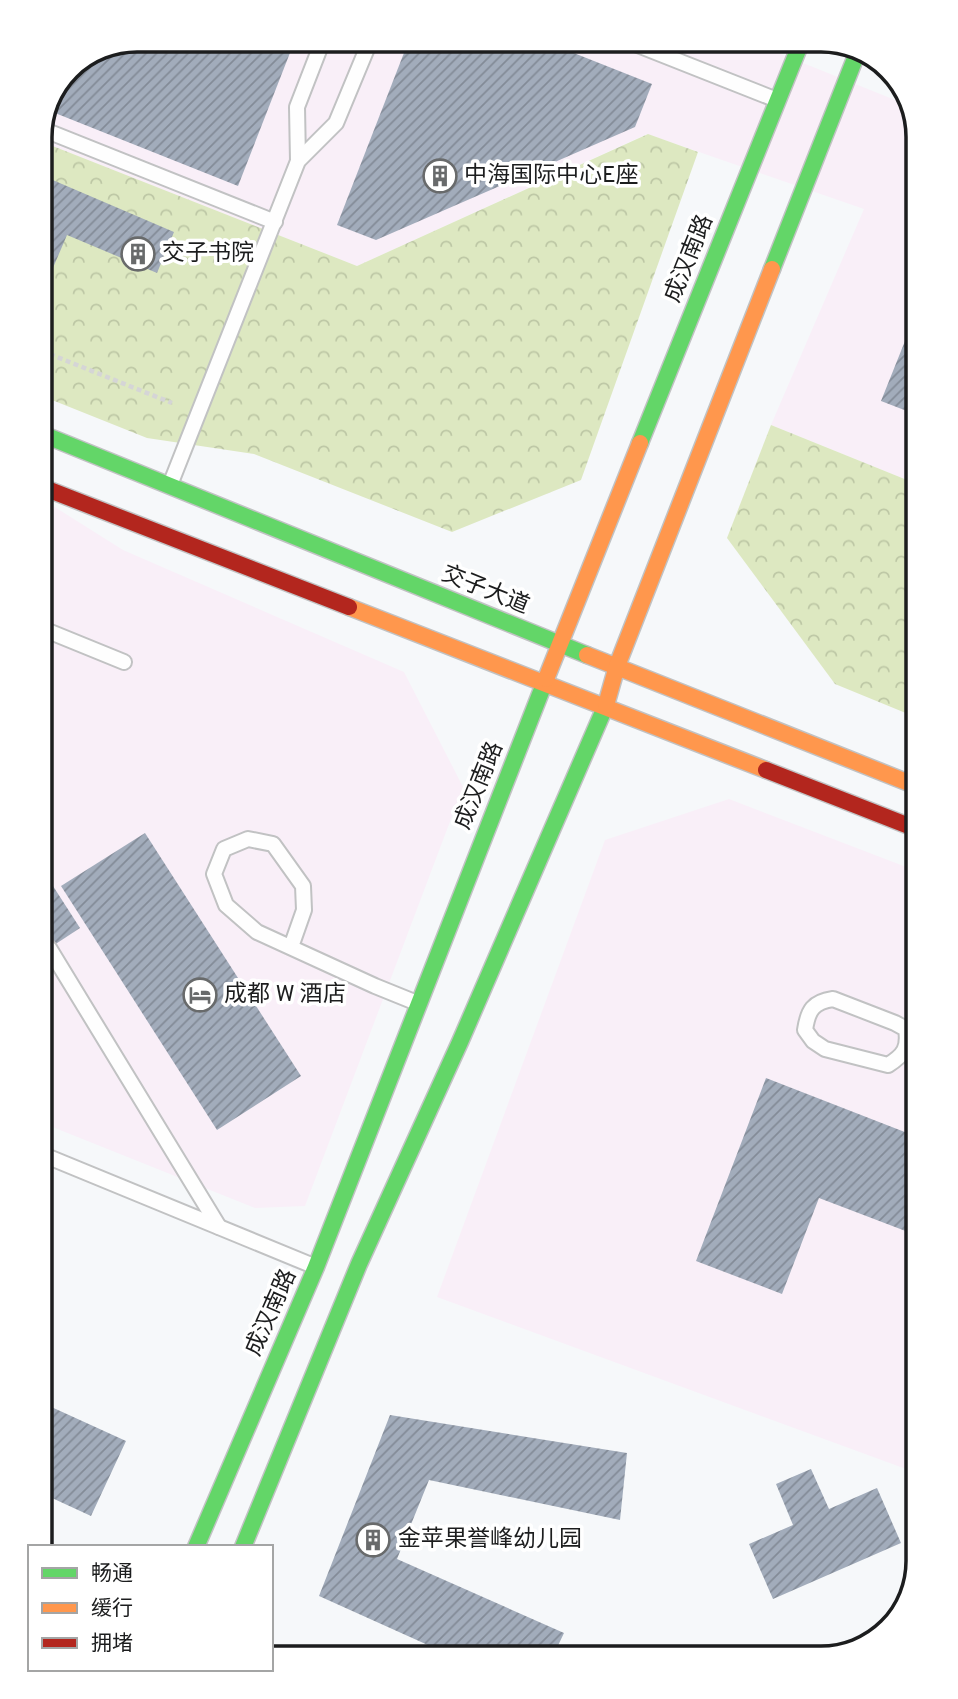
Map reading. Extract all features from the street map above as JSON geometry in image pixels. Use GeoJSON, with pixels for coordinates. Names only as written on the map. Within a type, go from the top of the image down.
{"type":"FeatureCollection","features":[{"type":"Feature","properties":{"kind":"main road","name":"成汉南路"},"geometry":{"type":"LineString","coordinates":[[197,1545],[316,1268],[559,645],[797,53]]}},
{"type":"Feature","properties":{"kind":"main road"},"geometry":{"type":"LineString","coordinates":[[244,1545],[359,1264],[460,1042],[604,707],[617,666],[855,60]]}},
{"type":"Feature","properties":{"kind":"main road","name":"交子大道"},"geometry":{"type":"LineString","coordinates":[[53,438],[559,645],[906,782]]}},
{"type":"Feature","properties":{"kind":"main road"},"geometry":{"type":"LineString","coordinates":[[53,491],[906,825]]}},
{"type":"Feature","properties":{"kind":"lane"},"geometry":{"type":"LineString","coordinates":[[170,486],[298,161],[297,107],[318,52]]}},
{"type":"Feature","properties":{"kind":"lane"},"geometry":{"type":"LineString","coordinates":[[298,161],[336,123],[365,52]]}},
{"type":"Feature","properties":{"kind":"lane"},"geometry":{"type":"LineString","coordinates":[[657,53],[778,101]]}},
{"type":"Feature","properties":{"kind":"lane"},"geometry":{"type":"LineString","coordinates":[[53,134],[275,222]]}},
{"type":"Feature","properties":{"kind":"lane"},"geometry":{"type":"LineString","coordinates":[[53,633],[124,662]]}},
{"type":"Feature","properties":{"kind":"lane"},"geometry":{"type":"LineString","coordinates":[[291,947],[304,910],[303,886],[273,844],[247,839],[224,849],[214,874],[226,905],[257,932],[375,986],[418,1003]]}},
{"type":"Feature","properties":{"kind":"lane"},"geometry":{"type":"LineString","coordinates":[[52,954],[219,1227]]}},
{"type":"Feature","properties":{"kind":"lane"},"geometry":{"type":"LineString","coordinates":[[906,1031],[895,1023],[833,999],[821,1001],[812,1007],[805,1030],[813,1041],[825,1049],[888,1065],[900,1058],[906,1049]]}},
{"type":"Feature","properties":{"kind":"lane"},"geometry":{"type":"LineString","coordinates":[[52,1159],[316,1268]]}},
{"type":"Feature","properties":{"kind":"path"},"geometry":{"type":"LineString","coordinates":[[53,356],[172,403]]}},
{"type":"Feature","properties":{"kind":"shaded area"},"geometry":{"type":"Polygon","coordinates":[[[138,52],[778,53],[897,101],[904,121],[906,480],[771,425],[864,209],[647,134],[357,266],[53,146],[55,116],[67,90],[77,77],[90,67],[121,54],[138,52]]]}},
{"type":"Feature","properties":{"kind":"shaded area"},"geometry":{"type":"Polygon","coordinates":[[[53,506],[123,550],[404,672],[463,787],[305,1206],[255,1208],[52,1127],[53,506]]]}},
{"type":"Feature","properties":{"kind":"shaded area"},"geometry":{"type":"Polygon","coordinates":[[[729,799],[906,867],[906,1469],[437,1297],[605,840],[729,799]]]}},
{"type":"Feature","properties":{"kind":"green space"},"geometry":{"type":"Polygon","coordinates":[[[648,134],[698,152],[581,480],[452,532],[254,454],[147,438],[53,400],[53,146],[357,266],[648,134]]]}},
{"type":"Feature","properties":{"kind":"green space"},"geometry":{"type":"Polygon","coordinates":[[[771,425],[906,480],[906,713],[835,684],[727,538],[771,425]]]}},
{"type":"Feature","properties":{"kind":"building"},"geometry":{"type":"Polygon","coordinates":[[[290,52],[238,186],[56,113],[59,105],[77,77],[105,59],[121,54],[290,52]]]}},
{"type":"Feature","properties":{"kind":"building","name":"中海国际中心E座"},"geometry":{"type":"Polygon","coordinates":[[[404,52],[573,53],[652,84],[635,127],[376,240],[337,225],[404,52]]]}},
{"type":"Feature","properties":{"kind":"building","name":"交子书院"},"geometry":{"type":"Polygon","coordinates":[[[53,180],[174,232],[157,273],[67,235],[53,268],[53,180]]]}},
{"type":"Feature","properties":{"kind":"building"},"geometry":{"type":"Polygon","coordinates":[[[906,338],[906,411],[881,401],[906,338]]]}},
{"type":"Feature","properties":{"kind":"building"},"geometry":{"type":"Polygon","coordinates":[[[145,833],[301,1076],[217,1130],[61,886],[145,833]]]}},
{"type":"Feature","properties":{"kind":"building"},"geometry":{"type":"Polygon","coordinates":[[[52,885],[80,928],[52,946],[52,885]]]}},
{"type":"Feature","properties":{"kind":"building"},"geometry":{"type":"Polygon","coordinates":[[[766,1078],[906,1132],[906,1231],[819,1198],[782,1294],[696,1261],[766,1078]]]}},
{"type":"Feature","properties":{"kind":"building"},"geometry":{"type":"Polygon","coordinates":[[[52,1407],[126,1441],[91,1516],[52,1498],[52,1407]]]}},
{"type":"Feature","properties":{"kind":"building","name":"金苹果誉峰幼儿园"},"geometry":{"type":"Polygon","coordinates":[[[390,1415],[627,1453],[620,1520],[429,1480],[397,1559],[564,1633],[558,1646],[430,1646],[319,1596],[390,1415]]]}},
{"type":"Feature","properties":{"kind":"building"},"geometry":{"type":"Polygon","coordinates":[[[811,1469],[829,1509],[877,1488],[901,1543],[773,1599],[749,1544],[793,1525],[776,1484],[811,1469]]]}},
{"type":"Feature","properties":{"kind":"traffic: fast"},"geometry":{"type":"LineString","coordinates":[[640,443],[797,53]]}},
{"type":"Feature","properties":{"kind":"traffic: fast"},"geometry":{"type":"LineString","coordinates":[[772,269],[855,60]]}},
{"type":"Feature","properties":{"kind":"traffic: fast"},"geometry":{"type":"LineString","coordinates":[[53,438],[587,655]]}},
{"type":"Feature","properties":{"kind":"traffic: fast"},"geometry":{"type":"LineString","coordinates":[[197,1545],[316,1267],[546,679]]}},
{"type":"Feature","properties":{"kind":"traffic: fast"},"geometry":{"type":"LineString","coordinates":[[244,1545],[359,1264],[460,1042],[606,705]]}},
{"type":"Feature","properties":{"kind":"traffic: slow"},"geometry":{"type":"LineString","coordinates":[[606,705],[617,666],[772,269]]}},
{"type":"Feature","properties":{"kind":"traffic: slow"},"geometry":{"type":"LineString","coordinates":[[546,679],[640,443]]}},
{"type":"Feature","properties":{"kind":"traffic: slow"},"geometry":{"type":"LineString","coordinates":[[349,607],[766,770]]}},
{"type":"Feature","properties":{"kind":"traffic: slow"},"geometry":{"type":"LineString","coordinates":[[587,655],[906,782]]}},
{"type":"Feature","properties":{"kind":"traffic: jam"},"geometry":{"type":"LineString","coordinates":[[53,491],[349,607]]}},
{"type":"Feature","properties":{"kind":"traffic: jam"},"geometry":{"type":"LineString","coordinates":[[766,770],[906,825]]}},
{"type":"Feature","properties":{"kind":"place","name":"中海国际中心E座"},"geometry":{"type":"Point","coordinates":[440,176]}},
{"type":"Feature","properties":{"kind":"place","name":"交子书院"},"geometry":{"type":"Point","coordinates":[138,254]}},
{"type":"Feature","properties":{"kind":"place","name":"成都 W 酒店"},"geometry":{"type":"Point","coordinates":[200,995]}},
{"type":"Feature","properties":{"kind":"place","name":"金苹果誉峰幼儿园"},"geometry":{"type":"Point","coordinates":[373,1540]}}]}
